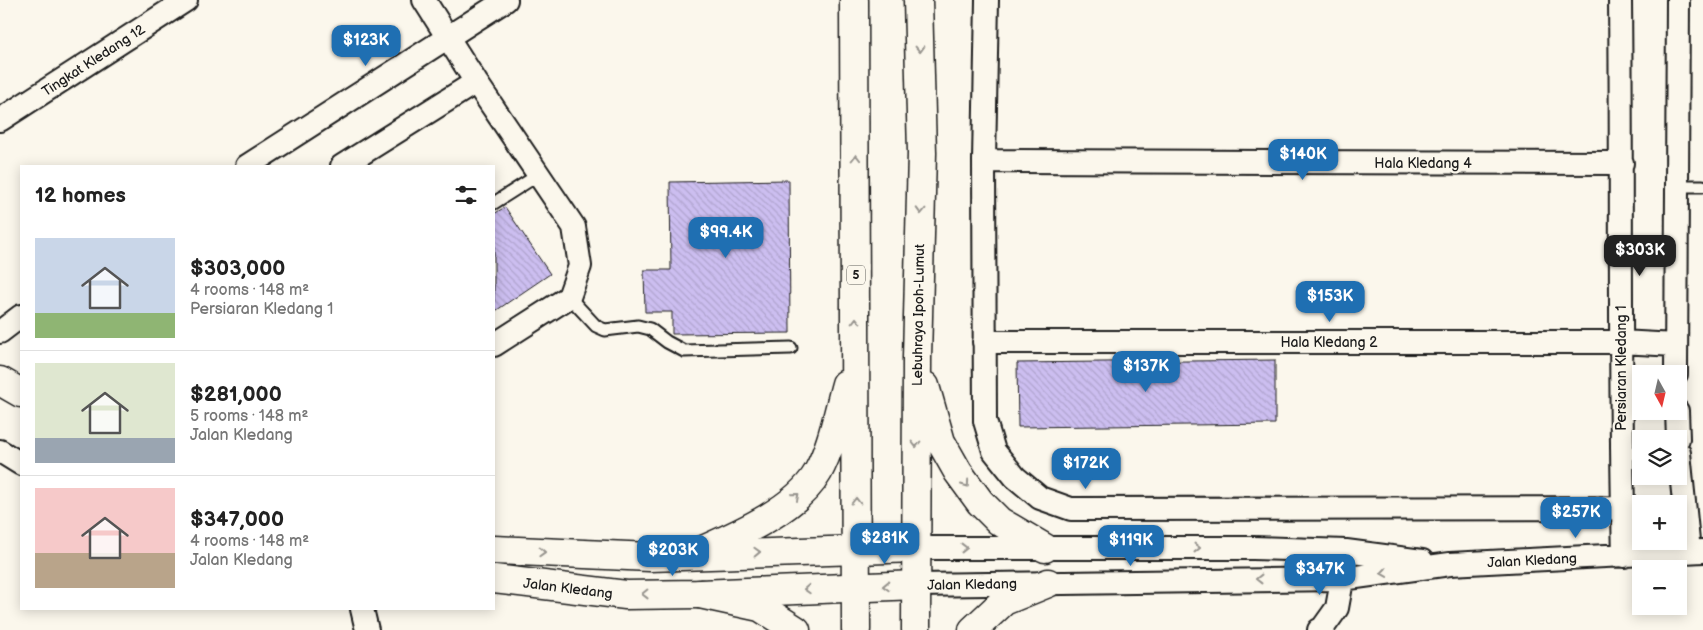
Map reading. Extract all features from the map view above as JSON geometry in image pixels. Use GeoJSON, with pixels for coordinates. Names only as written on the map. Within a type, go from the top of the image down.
{"type":"FeatureCollection","features":[{"type":"Feature","properties":{"kind":"main road","name":"5"},"geometry":{"type":"LineString","coordinates":[[854,0],[856,630]]}},
{"type":"Feature","properties":{"kind":"main road","name":"Lebuhraya Ipoh-Lumut"},"geometry":{"type":"LineString","coordinates":[[916,630],[917,358],[922,153],[918,0]]}},
{"type":"Feature","properties":{"kind":"main road"},"geometry":{"type":"LineString","coordinates":[[694,554],[750,529],[798,495],[817,473],[832,436],[856,351]]}},
{"type":"Feature","properties":{"kind":"main road"},"geometry":{"type":"LineString","coordinates":[[917,358],[941,442],[958,472],[980,502],[999,521],[1045,548]]}},
{"type":"Feature","properties":{"kind":"main road"},"geometry":{"type":"LineString","coordinates":[[0,381],[20,392]]}},
{"type":"Feature","properties":{"kind":"main road","name":"Jalan Kledang"},"geometry":{"type":"LineString","coordinates":[[495,550],[650,556],[916,548]]}},
{"type":"Feature","properties":{"kind":"main road","name":"Jalan Kledang"},"geometry":{"type":"LineString","coordinates":[[495,579],[626,595],[700,594],[916,585]]}},
{"type":"Feature","properties":{"kind":"main road"},"geometry":{"type":"LineString","coordinates":[[973,630],[1004,601],[1048,582]]}},
{"type":"Feature","properties":{"kind":"main road"},"geometry":{"type":"LineString","coordinates":[[700,594],[760,607],[796,630]]}},
{"type":"Feature","properties":{"kind":"street","name":"Tingkat Kledang 12"},"geometry":{"type":"LineString","coordinates":[[0,120],[186,0]]}},
{"type":"Feature","properties":{"kind":"street"},"geometry":{"type":"LineString","coordinates":[[424,0],[476,82],[574,227],[580,266],[569,297],[495,344]]}},
{"type":"Feature","properties":{"kind":"street"},"geometry":{"type":"LineString","coordinates":[[249,165],[506,0]]}},
{"type":"Feature","properties":{"kind":"street"},"geometry":{"type":"LineString","coordinates":[[987,0],[984,161],[985,421],[994,451],[1014,477],[1040,498],[1071,509],[1623,508]]}},
{"type":"Feature","properties":{"kind":"street","name":"Persiaran Kledang 1"},"geometry":{"type":"LineString","coordinates":[[1620,0],[1624,556]]}},
{"type":"Feature","properties":{"kind":"street"},"geometry":{"type":"LineString","coordinates":[[1676,365],[1678,0]]}},
{"type":"Feature","properties":{"kind":"street"},"geometry":{"type":"LineString","coordinates":[[344,165],[476,82]]}},
{"type":"Feature","properties":{"kind":"street","name":"Hala Kledang 4"},"geometry":{"type":"LineString","coordinates":[[984,161],[1622,163]]}},
{"type":"Feature","properties":{"kind":"street"},"geometry":{"type":"LineString","coordinates":[[0,332],[20,317]]}},
{"type":"Feature","properties":{"kind":"street","name":"Hala Kledang 2"},"geometry":{"type":"LineString","coordinates":[[984,342],[1621,342],[1675,345]]}},
{"type":"Feature","properties":{"kind":"street"},"geometry":{"type":"LineString","coordinates":[[1687,482],[1694,508],[1696,551]]}},
{"type":"Feature","properties":{"kind":"street","name":"Jalan Kledang"},"geometry":{"type":"LineString","coordinates":[[916,548],[1253,548],[1346,551],[1450,564]]}},
{"type":"Feature","properties":{"kind":"street"},"geometry":{"type":"LineString","coordinates":[[1319,630],[1322,629],[1337,608],[1346,551]]}},
{"type":"Feature","properties":{"kind":"street","name":"Jalan Kledang"},"geometry":{"type":"LineString","coordinates":[[916,585],[1342,579],[1450,564],[1696,551]]}},
{"type":"Feature","properties":{"kind":"street"},"geometry":{"type":"LineString","coordinates":[[362,610],[367,630]]}},
{"type":"Feature","properties":{"kind":"lane"},"geometry":{"type":"LineString","coordinates":[[495,202],[538,175]]}},
{"type":"Feature","properties":{"kind":"lane"},"geometry":{"type":"LineString","coordinates":[[1678,186],[1703,186]]}},
{"type":"Feature","properties":{"kind":"lane"},"geometry":{"type":"LineString","coordinates":[[569,297],[596,326],[605,330],[638,326],[650,328],[667,342],[684,351],[791,348]]}},
{"type":"Feature","properties":{"kind":"building"},"geometry":{"type":"Polygon","coordinates":[[[789,180],[790,333],[672,334],[672,312],[645,312],[644,270],[671,270],[670,182],[789,180]]]}},
{"type":"Feature","properties":{"kind":"building"},"geometry":{"type":"Polygon","coordinates":[[[505,207],[550,274],[495,311],[495,213],[505,207]]]}},
{"type":"Feature","properties":{"kind":"building"},"geometry":{"type":"Polygon","coordinates":[[[1275,360],[1275,424],[1018,427],[1017,363],[1275,360]]]}}]}
